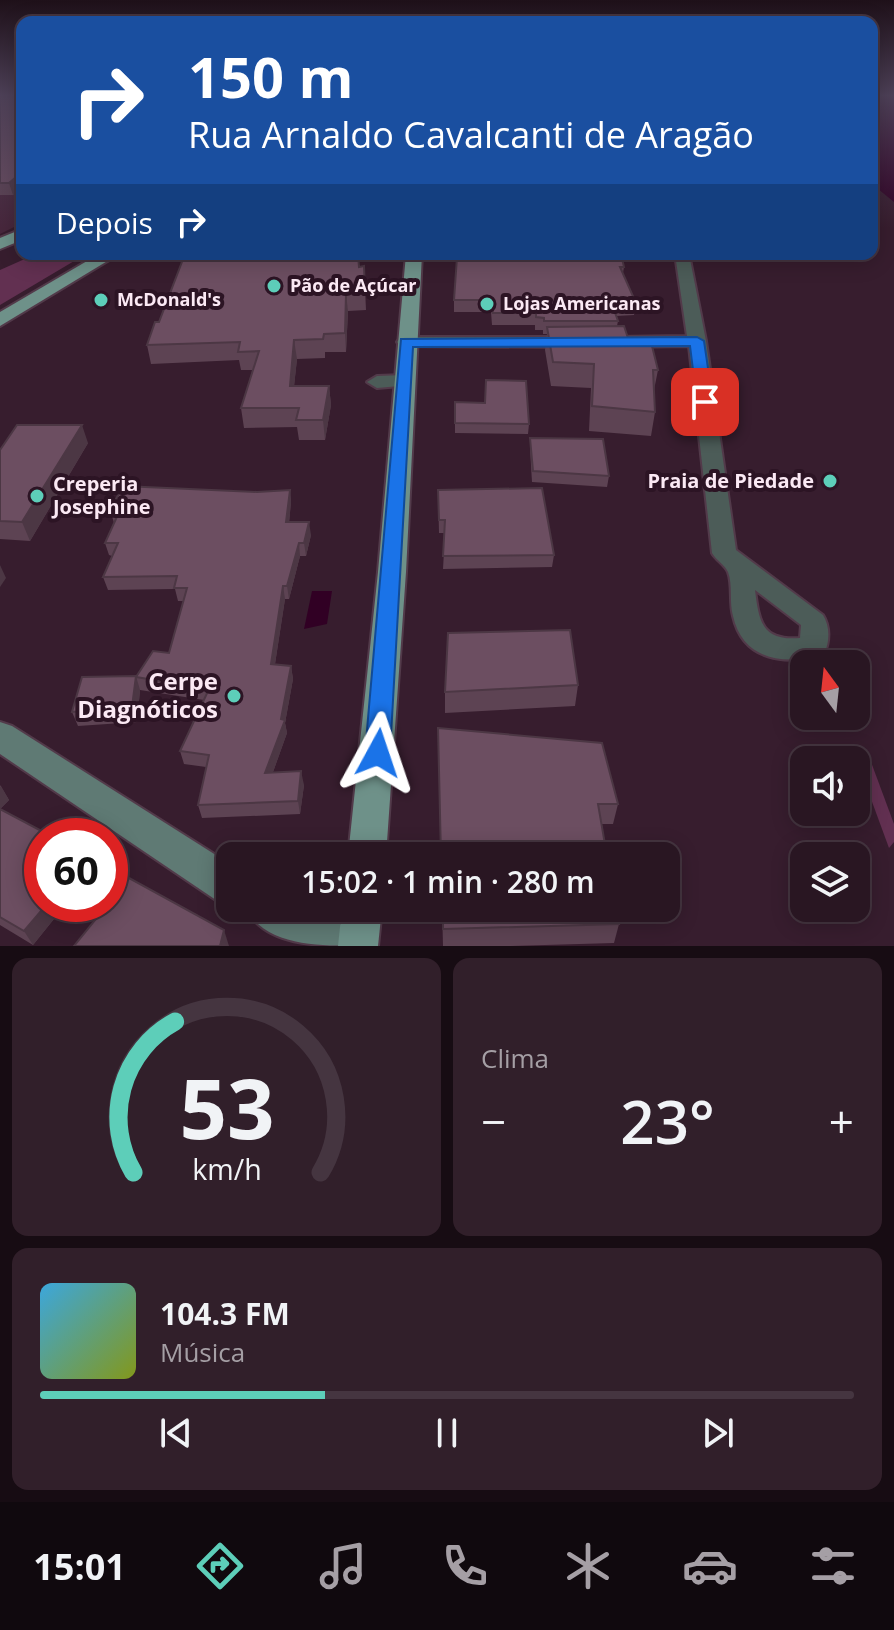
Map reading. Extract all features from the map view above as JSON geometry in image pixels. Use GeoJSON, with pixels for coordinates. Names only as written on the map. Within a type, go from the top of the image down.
{"type":"FeatureCollection","features":[{"type":"Feature","properties":{"kind":"main road"},"geometry":{"type":"LineString","coordinates":[[0,320],[101,260]]}},
{"type":"Feature","properties":{"kind":"main road"},"geometry":{"type":"LineString","coordinates":[[368,842],[392,572],[390,381],[406,342],[413,260]]}},
{"type":"Feature","properties":{"kind":"main road"},"geometry":{"type":"LineString","coordinates":[[0,736],[216,877]]}},
{"type":"Feature","properties":{"kind":"main road"},"geometry":{"type":"LineString","coordinates":[[292,922],[337,946]]}},
{"type":"Feature","properties":{"kind":"main road"},"geometry":{"type":"LineString","coordinates":[[358,946],[361,922]]}},
{"type":"Feature","properties":{"kind":"street"},"geometry":{"type":"LineString","coordinates":[[683,260],[697,341],[724,553],[740,568]]}},
{"type":"Feature","properties":{"kind":"street"},"geometry":{"type":"LineString","coordinates":[[406,342],[697,341]]}},
{"type":"Feature","properties":{"kind":"shaded area"},"geometry":{"type":"Polygon","coordinates":[[[878,140],[894,140],[894,202],[878,189],[878,140]]]}},
{"type":"Feature","properties":{"kind":"shaded area"},"geometry":{"type":"Polygon","coordinates":[[[0,175],[16,175],[16,226],[0,234],[0,175]]]}},
{"type":"Feature","properties":{"kind":"shaded area"},"geometry":{"type":"Polygon","coordinates":[[[22,260],[76,260],[0,305],[0,270],[22,260]]]}},
{"type":"Feature","properties":{"kind":"shaded area"},"geometry":{"type":"Polygon","coordinates":[[[312,591],[332,591],[327,624],[304,629],[312,591]]]}},
{"type":"Feature","properties":{"kind":"shaded area"},"geometry":{"type":"Polygon","coordinates":[[[870,761],[894,824],[894,842],[889,848],[870,796],[870,761]]]}},
{"type":"Feature","properties":{"kind":"building"},"geometry":{"type":"Polygon","coordinates":[[[0,140],[16,140],[16,177],[9,183],[0,183],[0,140]]]}},
{"type":"Feature","properties":{"kind":"building"},"geometry":{"type":"Polygon","coordinates":[[[183,260],[358,260],[359,267],[364,266],[365,293],[346,294],[345,333],[324,334],[323,339],[294,340],[290,386],[329,386],[323,420],[296,420],[299,408],[241,408],[259,351],[238,352],[240,342],[147,345],[155,322],[159,322],[183,260]]]}},
{"type":"Feature","properties":{"kind":"building"},"geometry":{"type":"Polygon","coordinates":[[[457,260],[622,260],[624,267],[620,267],[636,303],[612,304],[618,321],[544,321],[544,318],[536,317],[536,313],[493,313],[491,300],[454,300],[457,260]]]}},
{"type":"Feature","properties":{"kind":"building"},"geometry":{"type":"Polygon","coordinates":[[[624,326],[629,341],[651,342],[658,370],[653,370],[655,412],[592,406],[594,364],[553,362],[547,327],[624,326]]]}},
{"type":"Feature","properties":{"kind":"building"},"geometry":{"type":"Polygon","coordinates":[[[486,380],[526,381],[529,424],[455,423],[455,402],[485,403],[486,380]]]}},
{"type":"Feature","properties":{"kind":"building"},"geometry":{"type":"Polygon","coordinates":[[[17,425],[82,425],[22,522],[0,521],[0,450],[17,425]]]}},
{"type":"Feature","properties":{"kind":"building"},"geometry":{"type":"Polygon","coordinates":[[[530,438],[603,439],[609,476],[533,471],[530,438]]]}},
{"type":"Feature","properties":{"kind":"building"},"geometry":{"type":"Polygon","coordinates":[[[123,486],[257,492],[290,490],[286,522],[309,522],[304,543],[299,543],[287,586],[283,586],[271,664],[291,666],[281,719],[285,720],[265,773],[301,771],[298,801],[198,805],[209,755],[180,751],[209,689],[136,677],[153,651],[169,653],[187,588],[174,588],[177,576],[103,577],[118,543],[105,543],[120,510],[110,510],[123,486]]]}},
{"type":"Feature","properties":{"kind":"building"},"geometry":{"type":"Polygon","coordinates":[[[542,488],[554,555],[443,556],[445,520],[439,520],[438,490],[542,488]]]}},
{"type":"Feature","properties":{"kind":"building"},"geometry":{"type":"Polygon","coordinates":[[[570,630],[578,685],[445,692],[448,633],[570,630]]]}},
{"type":"Feature","properties":{"kind":"building"},"geometry":{"type":"Polygon","coordinates":[[[136,676],[132,707],[72,712],[82,677],[136,676]]]}},
{"type":"Feature","properties":{"kind":"building"},"geometry":{"type":"Polygon","coordinates":[[[438,728],[602,743],[618,804],[598,804],[605,842],[441,842],[438,728]]]}},
{"type":"Feature","properties":{"kind":"building"},"geometry":{"type":"Polygon","coordinates":[[[0,809],[24,822],[24,922],[32,922],[24,931],[0,917],[0,809]]]}},
{"type":"Feature","properties":{"kind":"building"},"geometry":{"type":"Polygon","coordinates":[[[128,879],[224,930],[220,946],[74,946],[93,922],[128,922],[128,879]]]}},
{"type":"Feature","properties":{"kind":"building"},"geometry":{"type":"Polygon","coordinates":[[[443,922],[619,924],[443,929],[443,922]]]}},
{"type":"Feature","properties":{"kind":"place","name":"Pão de Açúcar"},"geometry":{"type":"Point","coordinates":[274,286]}},
{"type":"Feature","properties":{"kind":"place","name":"McDonald's"},"geometry":{"type":"Point","coordinates":[101,300]}},
{"type":"Feature","properties":{"kind":"place","name":"Lojas Americanas"},"geometry":{"type":"Point","coordinates":[487,304]}},
{"type":"Feature","properties":{"kind":"place","name":"Praia de Piedade"},"geometry":{"type":"Point","coordinates":[830,481]}},
{"type":"Feature","properties":{"kind":"place","name":"Creperia Josephine"},"geometry":{"type":"Point","coordinates":[37,496]}},
{"type":"Feature","properties":{"kind":"place","name":"Cerpe Diagnóticos"},"geometry":{"type":"Point","coordinates":[234,696]}},
{"type":"Feature","properties":{"kind":"route"},"geometry":{"type":"LineString","coordinates":[[378,753],[406,342],[697,341],[705,402]]}}]}
